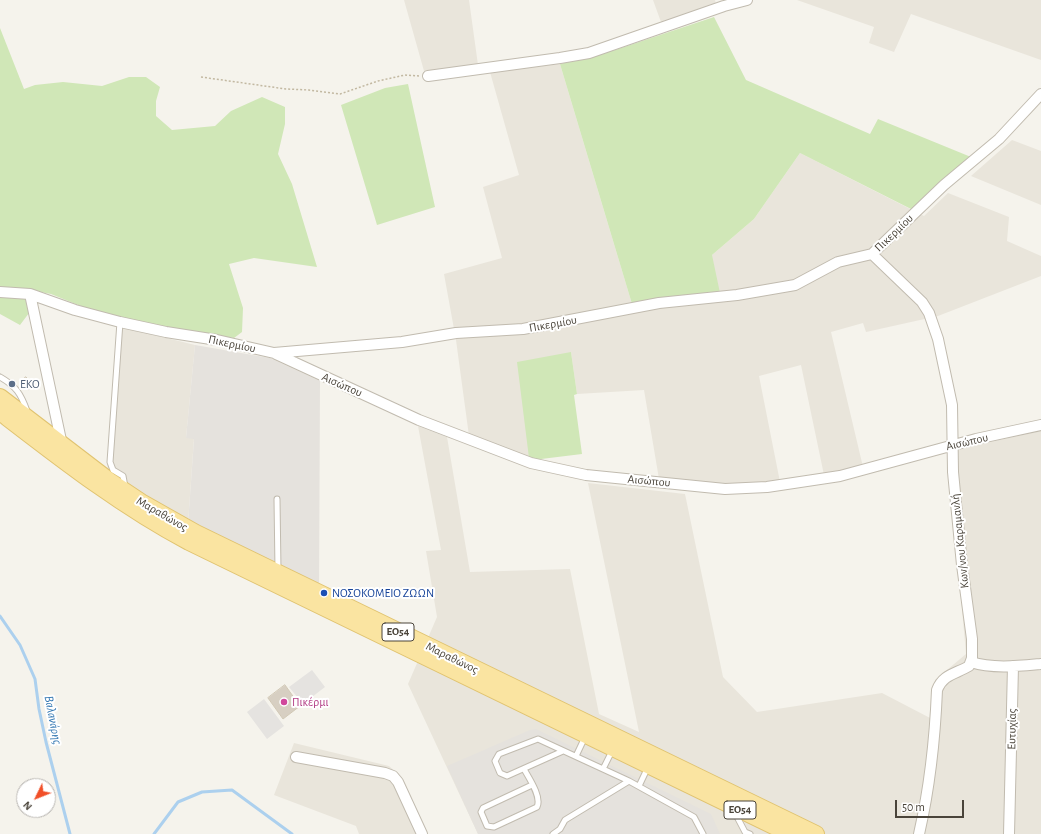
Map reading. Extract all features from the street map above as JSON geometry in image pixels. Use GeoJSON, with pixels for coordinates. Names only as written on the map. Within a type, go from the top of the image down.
{"type":"FeatureCollection","features":[{"type":"Feature","properties":{"kind":"main road","name":"Μαραθώνος"},"geometry":{"type":"LineString","coordinates":[[0,397],[62,446],[124,490],[190,530],[816,834]]}},
{"type":"Feature","properties":{"kind":"main road","name":"Μαραθώνος"},"geometry":{"type":"LineString","coordinates":[[0,412],[94,484],[135,512],[172,534],[214,556],[790,834]]}},
{"type":"Feature","properties":{"kind":"street"},"geometry":{"type":"LineString","coordinates":[[428,76],[589,53],[724,6],[747,0]]}},
{"type":"Feature","properties":{"kind":"street","name":"Πικερμίου"},"geometry":{"type":"LineString","coordinates":[[0,292],[30,294],[75,310],[120,322],[274,353],[402,342],[456,333],[522,329],[659,303],[737,296],[795,285],[838,262],[872,254],[944,185],[999,139],[1041,94]]}},
{"type":"Feature","properties":{"kind":"street","name":"Κων/νου Καραμανλή"},"geometry":{"type":"LineString","coordinates":[[872,254],[922,302],[929,313],[938,339],[950,392],[954,444],[953,472],[962,565],[972,639],[971,662]]}},
{"type":"Feature","properties":{"kind":"street"},"geometry":{"type":"LineString","coordinates":[[30,294],[62,446]]}},
{"type":"Feature","properties":{"kind":"street","name":"Αισώπου"},"geometry":{"type":"LineString","coordinates":[[274,353],[419,420],[531,463],[586,475],[725,489],[767,487],[840,476],[954,444],[1041,425]]}},
{"type":"Feature","properties":{"kind":"street"},"geometry":{"type":"LineString","coordinates":[[919,834],[927,799],[934,753],[937,690],[939,682],[945,677],[966,668],[971,662],[1013,666],[1041,664]]}},
{"type":"Feature","properties":{"kind":"street","name":"Ευτυχίας"},"geometry":{"type":"LineString","coordinates":[[1009,834],[1013,666]]}},
{"type":"Feature","properties":{"kind":"street"},"geometry":{"type":"LineString","coordinates":[[296,757],[389,774],[398,782],[422,834]]}},
{"type":"Feature","properties":{"kind":"lane"},"geometry":{"type":"LineString","coordinates":[[120,322],[110,462],[113,470],[123,476],[126,482],[124,490]]}},
{"type":"Feature","properties":{"kind":"lane"},"geometry":{"type":"LineString","coordinates":[[0,377],[10,382],[22,396],[29,420]]}},
{"type":"Feature","properties":{"kind":"lane"},"geometry":{"type":"LineString","coordinates":[[277,499],[279,568],[277,573]]}},
{"type":"Feature","properties":{"kind":"lane"},"geometry":{"type":"LineString","coordinates":[[576,756],[586,735]]}},
{"type":"Feature","properties":{"kind":"lane"},"geometry":{"type":"LineString","coordinates":[[563,751],[509,776],[504,776],[500,773],[495,758],[499,754],[536,738],[639,786],[694,817],[703,834]]}},
{"type":"Feature","properties":{"kind":"lane"},"geometry":{"type":"LineString","coordinates":[[602,769],[613,749]]}},
{"type":"Feature","properties":{"kind":"lane"},"geometry":{"type":"LineString","coordinates":[[639,786],[648,766]]}},
{"type":"Feature","properties":{"kind":"lane"},"geometry":{"type":"LineString","coordinates":[[524,769],[532,785],[539,802],[537,807],[494,827],[487,826],[481,812],[483,808],[532,785]]}},
{"type":"Feature","properties":{"kind":"lane"},"geometry":{"type":"LineString","coordinates":[[553,834],[560,829],[565,820],[629,782]]}},
{"type":"Feature","properties":{"kind":"lane"},"geometry":{"type":"LineString","coordinates":[[731,805],[745,832],[750,834]]}},
{"type":"Feature","properties":{"kind":"path"},"geometry":{"type":"LineString","coordinates":[[201,77],[286,89],[310,90],[340,94],[378,81],[405,76],[428,76]]}},
{"type":"Feature","properties":{"kind":"shaded area"},"geometry":{"type":"Polygon","coordinates":[[[404,0],[469,0],[478,65],[424,71],[404,0]]]}},
{"type":"Feature","properties":{"kind":"shaded area"},"geometry":{"type":"Polygon","coordinates":[[[653,0],[715,0],[716,4],[661,22],[653,0]]]}},
{"type":"Feature","properties":{"kind":"shaded area"},"geometry":{"type":"Polygon","coordinates":[[[797,0],[1041,0],[1041,60],[911,14],[894,52],[869,43],[874,27],[797,0]]]}},
{"type":"Feature","properties":{"kind":"shaded area"},"geometry":{"type":"Polygon","coordinates":[[[560,64],[632,304],[712,255],[754,219],[800,153],[924,216],[948,193],[1009,217],[1007,241],[1041,256],[1041,276],[938,316],[866,332],[863,323],[831,332],[863,467],[824,475],[801,365],[759,376],[780,482],[736,486],[659,479],[644,390],[577,394],[571,352],[529,458],[469,436],[456,340],[444,274],[502,258],[483,187],[519,175],[490,72],[560,64]]]}},
{"type":"Feature","properties":{"kind":"shaded area"},"geometry":{"type":"Polygon","coordinates":[[[1012,140],[1041,151],[1041,205],[971,176],[1012,140]]]}},
{"type":"Feature","properties":{"kind":"shaded area"},"geometry":{"type":"Polygon","coordinates":[[[118,326],[195,345],[186,438],[194,438],[188,524],[108,473],[107,461],[118,326]]]}},
{"type":"Feature","properties":{"kind":"shaded area"},"geometry":{"type":"Polygon","coordinates":[[[195,345],[270,358],[320,381],[319,590],[188,524],[194,439],[186,438],[195,345]]]}},
{"type":"Feature","properties":{"kind":"shaded area"},"geometry":{"type":"Polygon","coordinates":[[[418,426],[447,437],[470,572],[570,569],[599,714],[639,732],[588,483],[685,494],[723,677],[757,712],[882,693],[932,719],[935,680],[966,654],[948,451],[1041,431],[1041,834],[478,834],[408,684],[437,617],[426,551],[441,550],[418,426]]]}},
{"type":"Feature","properties":{"kind":"shaded area"},"geometry":{"type":"Polygon","coordinates":[[[312,670],[325,687],[303,704],[289,687],[312,670]]]}},
{"type":"Feature","properties":{"kind":"shaded area"},"geometry":{"type":"Polygon","coordinates":[[[264,699],[284,726],[267,739],[247,712],[264,699]]]}},
{"type":"Feature","properties":{"kind":"shaded area"},"geometry":{"type":"Polygon","coordinates":[[[536,729],[711,814],[720,834],[478,834],[447,766],[530,730],[536,729]]]}},
{"type":"Feature","properties":{"kind":"shaded area"},"geometry":{"type":"Polygon","coordinates":[[[294,743],[389,766],[398,774],[426,834],[359,834],[356,826],[274,795],[294,743]]]}},
{"type":"Feature","properties":{"kind":"green space"},"geometry":{"type":"Polygon","coordinates":[[[714,17],[746,80],[870,134],[878,119],[971,157],[913,210],[800,153],[754,219],[712,255],[720,293],[632,304],[560,64],[615,50],[714,17]]]}},
{"type":"Feature","properties":{"kind":"green space"},"geometry":{"type":"Polygon","coordinates":[[[0,28],[24,89],[35,85],[63,82],[102,86],[129,77],[146,77],[160,87],[156,101],[156,116],[172,130],[215,126],[231,111],[262,97],[285,107],[285,124],[278,154],[292,184],[317,267],[254,258],[229,264],[243,308],[242,332],[234,338],[151,325],[88,309],[51,294],[30,290],[29,313],[20,325],[0,314],[0,28]]]}},
{"type":"Feature","properties":{"kind":"green space"},"geometry":{"type":"Polygon","coordinates":[[[408,84],[435,207],[377,225],[341,105],[385,88],[408,84]]]}},
{"type":"Feature","properties":{"kind":"green space"},"geometry":{"type":"Polygon","coordinates":[[[571,352],[577,394],[574,395],[582,454],[533,460],[529,458],[517,362],[571,352]]]}},
{"type":"Feature","properties":{"kind":"building"},"geometry":{"type":"Polygon","coordinates":[[[26,377],[34,385],[28,390],[20,382],[26,377]]]}},
{"type":"Feature","properties":{"kind":"building","name":"Πικέρμι"},"geometry":{"type":"Polygon","coordinates":[[[285,685],[300,706],[283,719],[268,698],[285,685]]]}},
{"type":"Feature","properties":{"kind":"waterway","name":"Βαλανάρης"},"geometry":{"type":"LineString","coordinates":[[0,616],[20,645],[35,679],[39,709],[46,742],[70,834]]}},
{"type":"Feature","properties":{"kind":"waterway","name":"Βαλανάρης"},"geometry":{"type":"LineString","coordinates":[[154,834],[178,802],[202,792],[232,790],[292,834]]}},
{"type":"Feature","properties":{"kind":"place","name":"EKO"},"geometry":{"type":"Point","coordinates":[12,384]}},
{"type":"Feature","properties":{"kind":"place","name":"ΝΟΣΟΚΟΜΕΙΟ ΖΩΩΝ"},"geometry":{"type":"Point","coordinates":[324,593]}},
{"type":"Feature","properties":{"kind":"place","name":"Πικέρμι"},"geometry":{"type":"Point","coordinates":[284,702]}}]}
